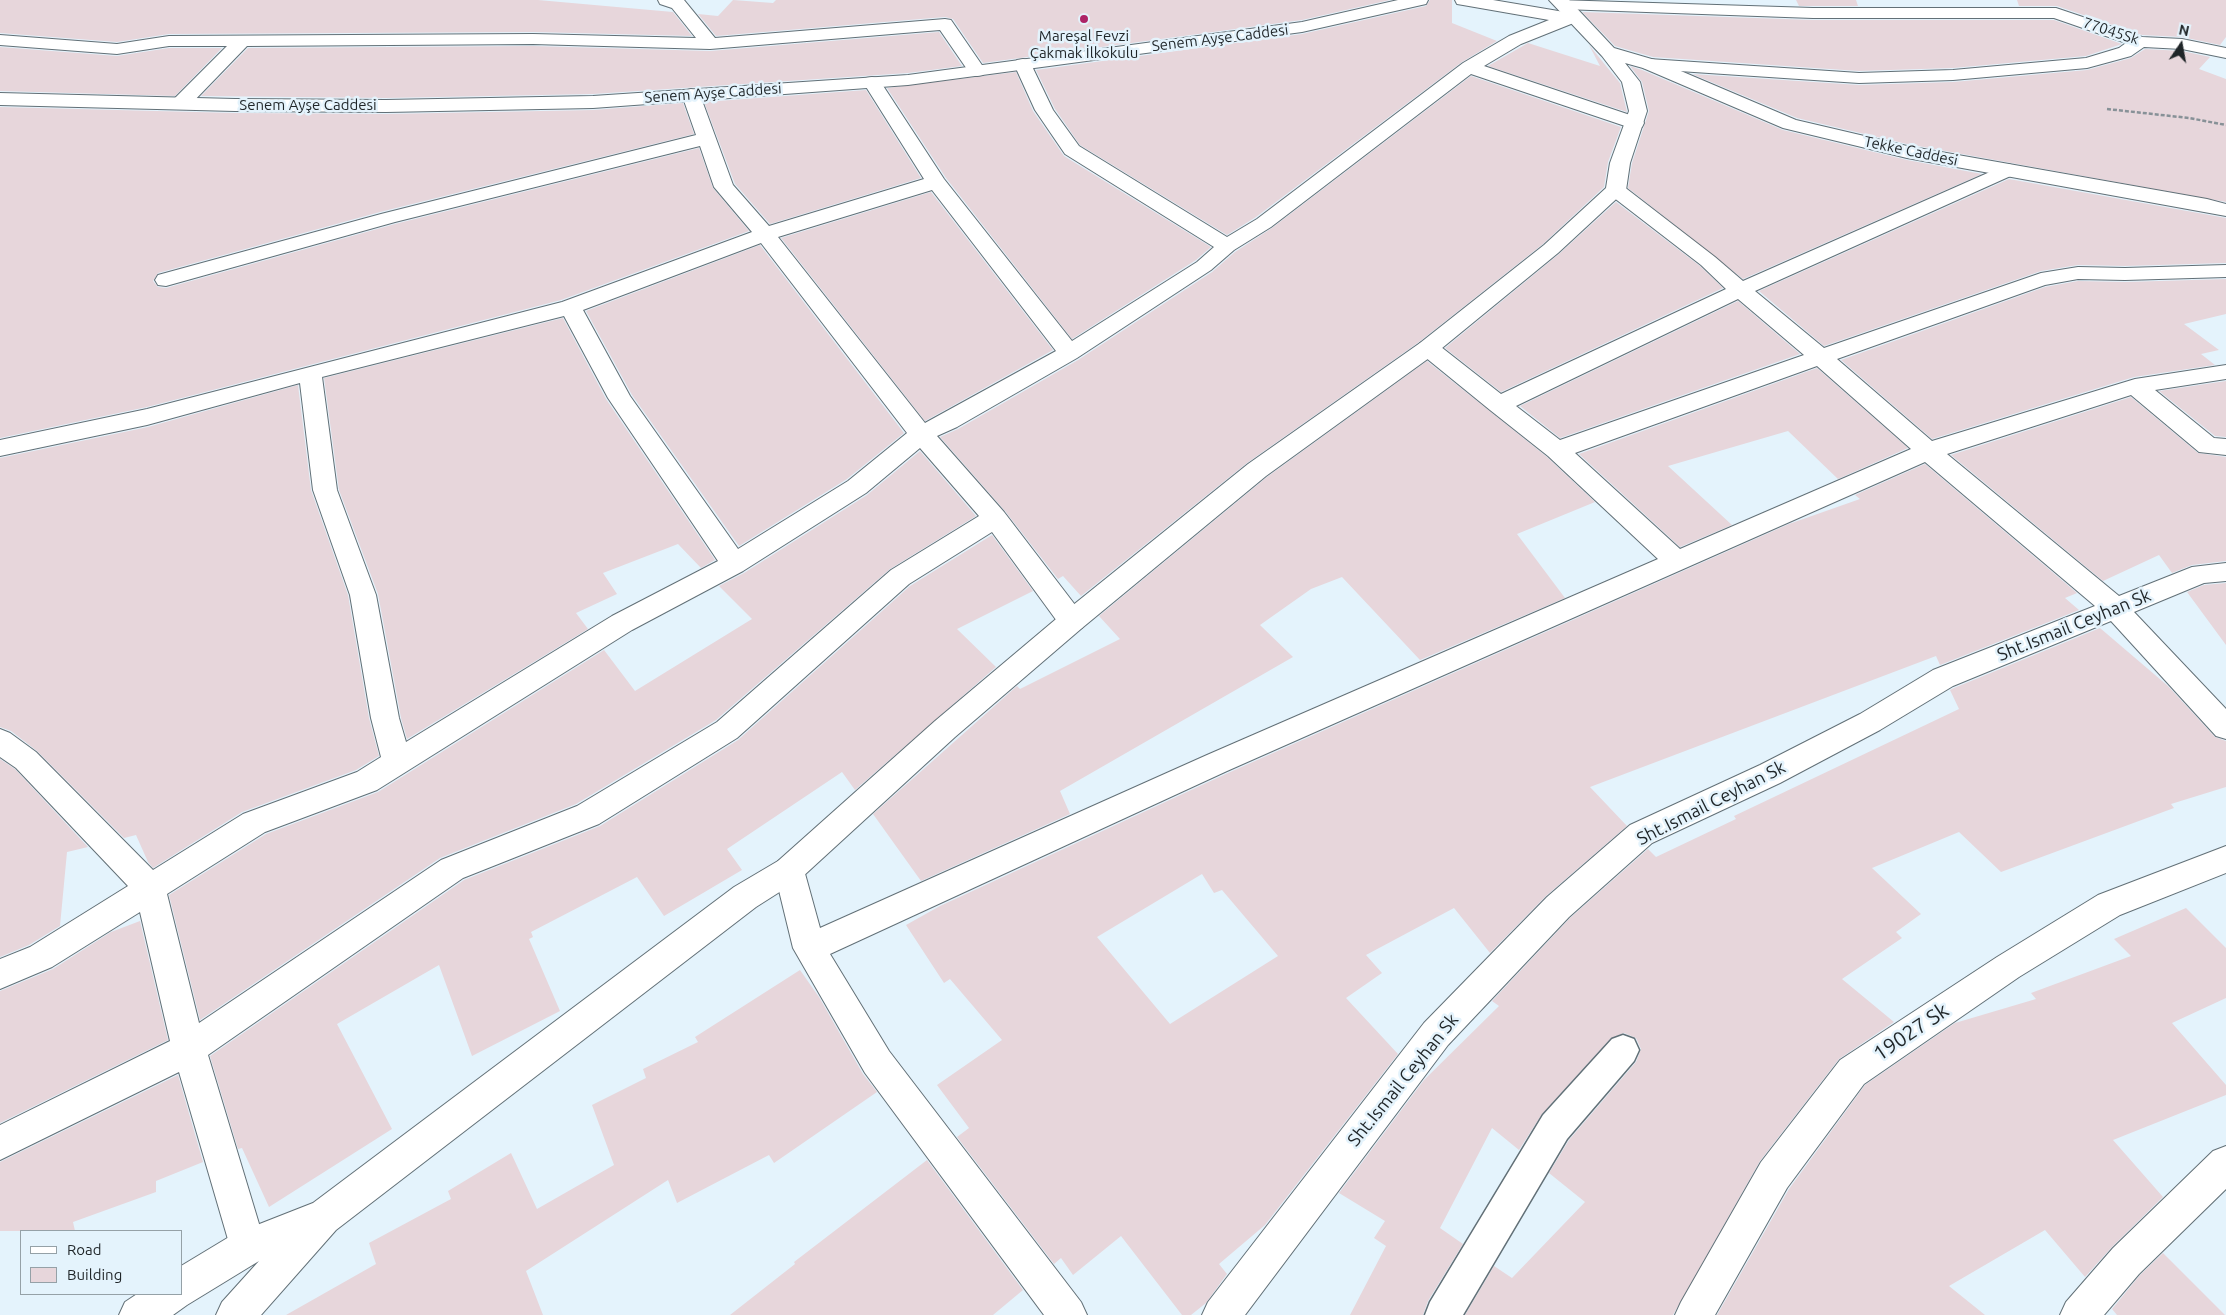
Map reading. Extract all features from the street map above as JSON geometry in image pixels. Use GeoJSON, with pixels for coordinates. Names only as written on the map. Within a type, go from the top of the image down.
{"type":"FeatureCollection","features":[{"type":"Feature","properties":{"kind":"street"},"geometry":{"type":"LineString","coordinates":[[666,0],[678,4],[710,44]]}},
{"type":"Feature","properties":{"kind":"street","name":"Senem Ayşe Caddesi"},"geometry":{"type":"LineString","coordinates":[[0,99],[244,105],[422,105],[593,102],[872,82],[977,71],[1302,27],[1420,0]]}},
{"type":"Feature","properties":{"kind":"street","name":"77045Sk"},"geometry":{"type":"LineString","coordinates":[[1463,0],[1566,10],[2056,13],[2140,42],[2182,44],[2226,53]]}},
{"type":"Feature","properties":{"kind":"street"},"geometry":{"type":"LineString","coordinates":[[0,974],[41,957],[254,823],[367,781],[622,623],[734,564],[857,487],[921,434],[949,421],[1069,353],[1204,266],[1227,246],[1271,217],[1469,67],[1566,10],[1608,52],[1631,82],[1638,111],[1620,163],[1616,190],[1551,249],[1428,348],[1257,470],[1072,620],[945,729],[790,870],[745,897],[325,1216],[235,1315]]}},
{"type":"Feature","properties":{"kind":"street"},"geometry":{"type":"LineString","coordinates":[[0,40],[117,49],[169,41],[533,39],[710,44],[945,24],[977,71]]}},
{"type":"Feature","properties":{"kind":"street"},"geometry":{"type":"LineString","coordinates":[[182,102],[242,41]]}},
{"type":"Feature","properties":{"kind":"street"},"geometry":{"type":"LineString","coordinates":[[1649,64],[1859,78],[1953,75],[2087,63],[2125,52],[2140,42]]}},
{"type":"Feature","properties":{"kind":"street","name":"Tekke Caddesi"},"geometry":{"type":"LineString","coordinates":[[1608,52],[1649,64],[1790,124],[1907,152],[2226,210]]}},
{"type":"Feature","properties":{"kind":"street"},"geometry":{"type":"LineString","coordinates":[[1023,64],[1044,110],[1072,150],[1227,246]]}},
{"type":"Feature","properties":{"kind":"street"},"geometry":{"type":"LineString","coordinates":[[1469,67],[1635,124]]}},
{"type":"Feature","properties":{"kind":"street"},"geometry":{"type":"LineString","coordinates":[[872,82],[936,182],[1069,353]]}},
{"type":"Feature","properties":{"kind":"street"},"geometry":{"type":"LineString","coordinates":[[691,95],[724,187],[765,234],[921,434],[995,518],[1072,620]]}},
{"type":"Feature","properties":{"kind":"street"},"geometry":{"type":"LineString","coordinates":[[166,280],[388,218],[708,138]]}},
{"type":"Feature","properties":{"kind":"street"},"geometry":{"type":"LineString","coordinates":[[1498,404],[1740,290],[2008,170]]}},
{"type":"Feature","properties":{"kind":"street"},"geometry":{"type":"LineString","coordinates":[[0,448],[147,417],[310,373],[570,307],[765,234],[936,182]]}},
{"type":"Feature","properties":{"kind":"street"},"geometry":{"type":"LineString","coordinates":[[1616,190],[1708,260],[1740,290],[1821,357],[1928,451],[2115,608],[2215,704],[2226,728]]}},
{"type":"Feature","properties":{"kind":"street"},"geometry":{"type":"LineString","coordinates":[[1558,450],[2041,279],[2078,273],[2125,274],[2226,271]]}},
{"type":"Feature","properties":{"kind":"street"},"geometry":{"type":"LineString","coordinates":[[570,307],[620,398],[734,564]]}},
{"type":"Feature","properties":{"kind":"street"},"geometry":{"type":"LineString","coordinates":[[1428,348],[1558,450],[1676,560]]}},
{"type":"Feature","properties":{"kind":"street"},"geometry":{"type":"LineString","coordinates":[[809,948],[1217,763],[1928,451],[2135,386],[2226,372]]}},
{"type":"Feature","properties":{"kind":"street"},"geometry":{"type":"LineString","coordinates":[[310,373],[326,490],[363,595],[385,718],[397,761]]}},
{"type":"Feature","properties":{"kind":"street"},"geometry":{"type":"LineString","coordinates":[[2135,386],[2208,446],[2226,447]]}},
{"type":"Feature","properties":{"kind":"street"},"geometry":{"type":"LineString","coordinates":[[0,1143],[189,1049],[452,869],[588,815],[727,730],[900,577],[995,518]]}},
{"type":"Feature","properties":{"kind":"street","name":"Sht.Ismail Ceyhan Sk"},"geometry":{"type":"LineString","coordinates":[[1221,1315],[1436,1034],[1558,907],[1641,834],[1770,774],[1870,722],[1943,678],[2201,574],[2226,572]]}},
{"type":"Feature","properties":{"kind":"street"},"geometry":{"type":"LineString","coordinates":[[0,741],[13,762],[150,888],[189,1049],[247,1247]]}},
{"type":"Feature","properties":{"kind":"street","name":"19027 Sk"},"geometry":{"type":"LineString","coordinates":[[1694,1315],[1774,1174],[1852,1072],[2008,967],[2109,905],[2226,859]]}},
{"type":"Feature","properties":{"kind":"street"},"geometry":{"type":"LineString","coordinates":[[790,870],[809,948],[877,1062],[1068,1315]]}},
{"type":"Feature","properties":{"kind":"street"},"geometry":{"type":"LineString","coordinates":[[2079,1315],[2126,1261],[2226,1164]]}},
{"type":"Feature","properties":{"kind":"street"},"geometry":{"type":"LineString","coordinates":[[182,1287],[247,1247],[325,1216]]}},
{"type":"Feature","properties":{"kind":"street"},"geometry":{"type":"LineString","coordinates":[[138,1315],[170,1295]]}},
{"type":"Feature","properties":{"kind":"lane"},"geometry":{"type":"LineString","coordinates":[[1443,1315],[1555,1127],[1623,1050]]}},
{"type":"Feature","properties":{"kind":"path"},"geometry":{"type":"LineString","coordinates":[[2107,109],[2189,118],[2226,125]]}},
{"type":"Feature","properties":{"kind":"building"},"geometry":{"type":"Polygon","coordinates":[[[0,0],[538,0],[673,12],[692,36],[533,32],[169,34],[117,42],[0,33],[0,0]]]}},
{"type":"Feature","properties":{"kind":"building"},"geometry":{"type":"Polygon","coordinates":[[[733,0],[773,3],[776,0],[1390,0],[1302,20],[983,63],[953,19],[945,17],[716,36],[698,14],[718,16],[733,0]]]}},
{"type":"Feature","properties":{"kind":"building"},"geometry":{"type":"Polygon","coordinates":[[[1430,0],[1452,0],[1452,23],[1497,41],[1462,62],[1256,217],[1227,235],[1080,145],[1055,109],[1036,70],[1302,34],[1426,6],[1430,0]]]}},
{"type":"Feature","properties":{"kind":"building"},"geometry":{"type":"Polygon","coordinates":[[[1796,0],[1856,0],[1858,6],[1799,6],[1796,0]]]}},
{"type":"Feature","properties":{"kind":"building"},"geometry":{"type":"Polygon","coordinates":[[[2017,0],[2226,0],[2226,37],[2220,45],[2182,37],[2142,35],[2057,6],[2019,6],[2017,0]]]}},
{"type":"Feature","properties":{"kind":"building"},"geometry":{"type":"Polygon","coordinates":[[[1582,12],[1813,20],[2054,20],[2122,44],[2086,56],[1953,68],[1859,71],[1653,57],[1615,46],[1582,12]]]}},
{"type":"Feature","properties":{"kind":"building"},"geometry":{"type":"Polygon","coordinates":[[[939,32],[962,66],[908,73],[593,94],[386,98],[201,96],[248,48],[533,46],[710,51],[939,32]]]}},
{"type":"Feature","properties":{"kind":"building"},"geometry":{"type":"Polygon","coordinates":[[[1528,43],[1600,66],[1589,45],[1620,83],[1627,112],[1488,66],[1528,43]]]}},
{"type":"Feature","properties":{"kind":"building"},"geometry":{"type":"Polygon","coordinates":[[[0,47],[117,56],[169,48],[222,48],[175,96],[0,91],[0,47]]]}},
{"type":"Feature","properties":{"kind":"building"},"geometry":{"type":"Polygon","coordinates":[[[2145,49],[2182,51],[2210,57],[2199,69],[2226,79],[2226,202],[1907,144],[1797,118],[1692,74],[1859,85],[1953,82],[2087,70],[2131,58],[2145,49]]]}},
{"type":"Feature","properties":{"kind":"building"},"geometry":{"type":"Polygon","coordinates":[[[1630,66],[1783,130],[1907,160],[1982,174],[1743,279],[1628,188],[1632,163],[1649,111],[1642,82],[1630,66]]]}},
{"type":"Feature","properties":{"kind":"building"},"geometry":{"type":"Polygon","coordinates":[[[1016,72],[1033,111],[1064,156],[1211,247],[1196,260],[1072,339],[946,178],[887,88],[1016,72]]]}},
{"type":"Feature","properties":{"kind":"building"},"geometry":{"type":"Polygon","coordinates":[[[1471,76],[1621,127],[1608,162],[1604,187],[1543,244],[1419,342],[1247,463],[1081,596],[1063,576],[1058,579],[1005,511],[940,437],[958,429],[1078,360],[1212,272],[1235,252],[1272,228],[1471,76]]]}},
{"type":"Feature","properties":{"kind":"building"},"geometry":{"type":"Polygon","coordinates":[[[866,90],[921,178],[770,224],[735,184],[704,102],[866,90]]]}},
{"type":"Feature","properties":{"kind":"building"},"geometry":{"type":"Polygon","coordinates":[[[683,103],[694,134],[380,212],[158,273],[153,281],[158,287],[166,288],[395,224],[699,148],[713,188],[749,231],[561,300],[147,407],[0,438],[0,107],[235,113],[386,114],[593,110],[683,103]]]}},
{"type":"Feature","properties":{"kind":"building"},"geometry":{"type":"Polygon","coordinates":[[[2009,179],[2226,218],[2226,263],[2125,266],[2078,265],[2041,271],[1824,346],[1759,291],[2009,179]]]}},
{"type":"Feature","properties":{"kind":"building"},"geometry":{"type":"Polygon","coordinates":[[[931,192],[1053,350],[925,421],[781,238],[931,192]]]}},
{"type":"Feature","properties":{"kind":"building"},"geometry":{"type":"Polygon","coordinates":[[[1616,202],[1700,266],[1723,288],[1501,392],[1445,348],[1559,254],[1616,202]]]}},
{"type":"Feature","properties":{"kind":"building"},"geometry":{"type":"Polygon","coordinates":[[[760,245],[904,433],[847,479],[739,546],[632,395],[586,311],[760,245]]]}},
{"type":"Feature","properties":{"kind":"building"},"geometry":{"type":"Polygon","coordinates":[[[2226,279],[2226,314],[2184,324],[2219,350],[2201,354],[2215,365],[2134,377],[1932,439],[1841,360],[2045,287],[2078,281],[2125,282],[2226,279]]]}},
{"type":"Feature","properties":{"kind":"building"},"geometry":{"type":"Polygon","coordinates":[[[1738,301],[1800,354],[1560,438],[1520,406],[1738,301]]]}},
{"type":"Feature","properties":{"kind":"building"},"geometry":{"type":"Polygon","coordinates":[[[563,318],[606,399],[715,560],[701,568],[678,544],[603,573],[617,594],[576,613],[588,629],[407,739],[401,718],[378,594],[339,490],[324,378],[563,318]]]}},
{"type":"Feature","properties":{"kind":"building"},"geometry":{"type":"Polygon","coordinates":[[[1427,361],[1547,457],[1595,502],[1517,534],[1565,598],[1420,660],[1342,577],[1311,589],[1260,625],[1293,657],[1060,791],[1070,814],[921,881],[873,814],[1017,686],[1020,689],[1120,639],[1099,616],[1267,477],[1427,361]]]}},
{"type":"Feature","properties":{"kind":"building"},"geometry":{"type":"Polygon","coordinates":[[[1817,368],[1908,448],[1838,479],[1788,431],[1668,466],[1732,525],[1680,547],[1579,454],[1817,368]]]}},
{"type":"Feature","properties":{"kind":"building"},"geometry":{"type":"Polygon","coordinates":[[[2226,381],[2226,437],[2215,436],[2159,391],[2226,381]]]}},
{"type":"Feature","properties":{"kind":"building"},"geometry":{"type":"Polygon","coordinates":[[[298,385],[311,490],[348,595],[369,718],[379,756],[356,770],[242,812],[153,868],[148,862],[136,835],[124,838],[37,751],[11,731],[0,727],[0,458],[148,427],[298,385]]]}},
{"type":"Feature","properties":{"kind":"building"},"geometry":{"type":"Polygon","coordinates":[[[2131,397],[2198,453],[2226,457],[2226,561],[2192,565],[2172,573],[2159,555],[2103,581],[1951,455],[2131,397]]]}},
{"type":"Feature","properties":{"kind":"building"},"geometry":{"type":"Polygon","coordinates":[[[920,451],[976,516],[890,569],[716,720],[576,804],[440,858],[200,1020],[169,895],[266,834],[378,792],[604,650],[635,691],[752,619],[719,586],[744,573],[867,495],[920,451]]]}},
{"type":"Feature","properties":{"kind":"building"},"geometry":{"type":"Polygon","coordinates":[[[1925,464],[2077,593],[2065,598],[2079,610],[1940,665],[1936,656],[1590,787],[1627,826],[1546,896],[1490,953],[1454,908],[1366,955],[1382,973],[1346,998],[1398,1054],[1265,1225],[1219,1264],[1227,1274],[1206,1303],[1191,1315],[1182,1315],[1121,1236],[1073,1275],[1061,1258],[1054,1264],[957,1137],[969,1128],[937,1085],[1002,1040],[950,979],[944,983],[906,925],[940,906],[1228,773],[1789,524],[1860,499],[1855,495],[1925,464]],[[1202,874],[1097,937],[1170,1024],[1278,956],[1222,890],[1214,893],[1202,874]]]}},
{"type":"Feature","properties":{"kind":"building"},"geometry":{"type":"Polygon","coordinates":[[[992,535],[1033,591],[957,629],[996,667],[855,790],[842,772],[727,849],[742,870],[664,916],[637,877],[531,932],[533,937],[529,939],[560,1011],[472,1056],[439,965],[337,1024],[392,1129],[269,1207],[242,1148],[238,1149],[210,1056],[464,880],[600,826],[738,740],[910,586],[992,535]]]}},
{"type":"Feature","properties":{"kind":"building"},"geometry":{"type":"Polygon","coordinates":[[[2226,583],[2226,645],[2187,592],[2204,585],[2226,583]]]}},
{"type":"Feature","properties":{"kind":"building"},"geometry":{"type":"Polygon","coordinates":[[[2100,628],[2168,686],[2215,737],[2226,741],[2226,787],[2171,804],[2174,808],[2001,872],[1959,832],[1872,868],[1921,914],[1896,932],[1902,938],[1842,979],[1894,1022],[1839,1059],[1760,1161],[1673,1315],[1465,1315],[1494,1266],[1512,1278],[1585,1202],[1549,1173],[1569,1140],[1636,1062],[1641,1049],[1636,1038],[1624,1033],[1611,1038],[1542,1114],[1519,1150],[1492,1128],[1440,1228],[1463,1244],[1428,1301],[1423,1315],[1350,1315],[1386,1246],[1374,1238],[1385,1221],[1339,1193],[1424,1080],[1499,1006],[1492,1001],[1570,918],[1648,849],[1656,857],[1736,819],[1734,816],[1959,709],[1950,690],[2100,628]]]}},
{"type":"Feature","properties":{"kind":"building"},"geometry":{"type":"Polygon","coordinates":[[[0,759],[15,769],[88,847],[67,852],[60,926],[29,945],[0,957],[0,759]]]}},
{"type":"Feature","properties":{"kind":"building"},"geometry":{"type":"Polygon","coordinates":[[[2186,908],[2226,948],[2226,998],[2172,1023],[2226,1085],[2226,1095],[2113,1140],[2163,1197],[2112,1247],[2085,1277],[2045,1230],[1949,1286],[1985,1315],[1717,1315],[1789,1189],[1865,1085],[1955,1023],[2036,999],[2031,993],[2131,956],[2114,939],[2186,908]]]}},
{"type":"Feature","properties":{"kind":"building"},"geometry":{"type":"Polygon","coordinates":[[[140,921],[168,1040],[0,1123],[0,991],[53,969],[111,932],[140,921]]]}},
{"type":"Feature","properties":{"kind":"building"},"geometry":{"type":"Polygon","coordinates":[[[800,970],[819,997],[863,1074],[877,1092],[774,1163],[769,1155],[677,1203],[668,1180],[526,1271],[543,1315],[286,1315],[376,1264],[369,1243],[451,1199],[448,1191],[511,1153],[537,1209],[614,1165],[592,1105],[646,1078],[643,1069],[698,1042],[695,1037],[800,970]]]}},
{"type":"Feature","properties":{"kind":"building"},"geometry":{"type":"Polygon","coordinates":[[[178,1075],[203,1162],[156,1181],[156,1192],[73,1222],[75,1230],[0,1231],[0,1162],[178,1075]]]}},
{"type":"Feature","properties":{"kind":"building"},"geometry":{"type":"Polygon","coordinates":[[[927,1160],[1023,1290],[993,1315],[730,1315],[795,1264],[794,1262],[927,1160]]]}},
{"type":"Feature","properties":{"kind":"building"},"geometry":{"type":"Polygon","coordinates":[[[2163,1253],[2225,1315],[2117,1315],[2112,1309],[2140,1275],[2163,1253]]]}},
{"type":"Feature","properties":{"kind":"place","name":"Mareşal Fevzi Çakmak İlkokulu"},"geometry":{"type":"Point","coordinates":[1084,19]}}]}
